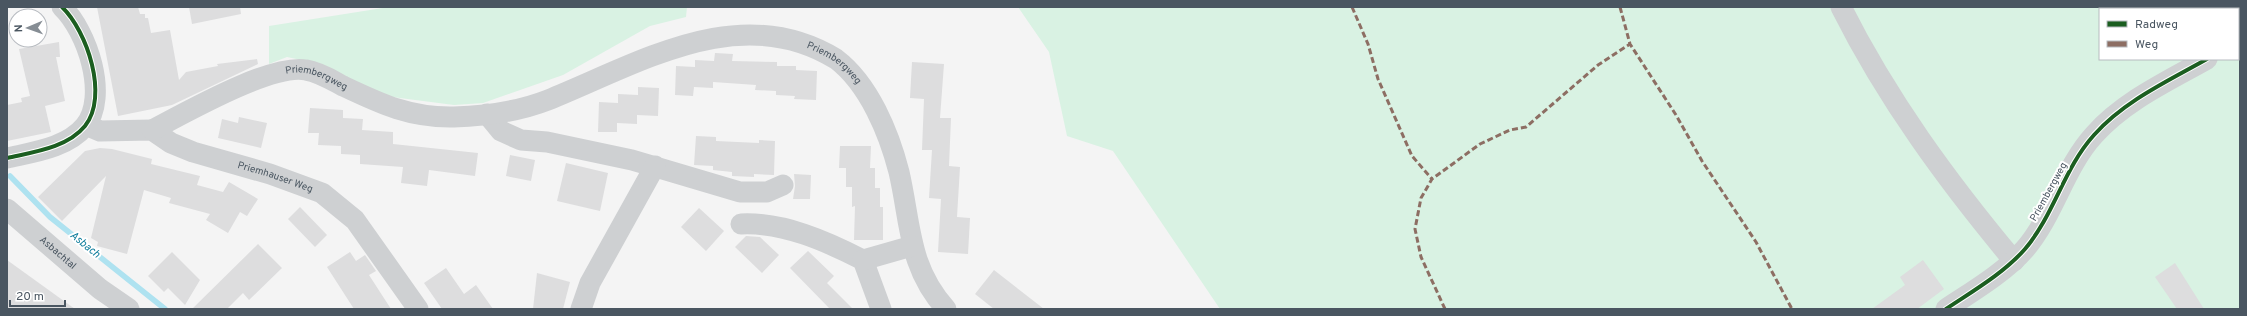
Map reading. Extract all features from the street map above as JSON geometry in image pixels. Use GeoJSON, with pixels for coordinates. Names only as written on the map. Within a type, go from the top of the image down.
{"type":"FeatureCollection","features":[{"type":"Feature","properties":{"kind":"street"},"geometry":{"type":"LineString","coordinates":[[7,158],[57,145],[74,135],[86,125],[93,107],[94,92],[91,58],[80,28],[62,7]]}},
{"type":"Feature","properties":{"kind":"street"},"geometry":{"type":"LineString","coordinates":[[1841,7],[1890,94],[1936,164],[2014,261]]}},
{"type":"Feature","properties":{"kind":"street","name":"Priembergweg"},"geometry":{"type":"LineString","coordinates":[[152,130],[258,79],[289,69],[314,72],[385,106],[403,112],[454,117],[518,109],[545,101],[685,39],[738,28],[783,32],[803,39],[838,60],[853,74],[872,104],[886,135],[899,171],[912,246],[924,280],[946,309]]}},
{"type":"Feature","properties":{"kind":"street","name":"Priembergweg"},"geometry":{"type":"LineString","coordinates":[[1946,309],[2014,261],[2026,248],[2074,163],[2102,126],[2119,111],[2205,60]]}},
{"type":"Feature","properties":{"kind":"street"},"geometry":{"type":"LineString","coordinates":[[487,114],[501,131],[521,140],[547,142],[655,166],[740,192],[767,192],[783,185]]}},
{"type":"Feature","properties":{"kind":"street"},"geometry":{"type":"LineString","coordinates":[[86,125],[100,131],[152,130]]}},
{"type":"Feature","properties":{"kind":"street","name":"Priemhauser Weg"},"geometry":{"type":"LineString","coordinates":[[152,130],[171,143],[193,152],[270,174],[322,193],[355,220],[418,309]]}},
{"type":"Feature","properties":{"kind":"street"},"geometry":{"type":"LineString","coordinates":[[581,309],[590,283],[655,166]]}},
{"type":"Feature","properties":{"kind":"street","name":"Asbachtal"},"geometry":{"type":"LineString","coordinates":[[7,209],[100,289],[129,309]]}},
{"type":"Feature","properties":{"kind":"street"},"geometry":{"type":"LineString","coordinates":[[741,224],[765,225],[794,232],[824,241],[863,260],[912,246]]}},
{"type":"Feature","properties":{"kind":"street"},"geometry":{"type":"LineString","coordinates":[[863,260],[882,309]]}},
{"type":"Feature","properties":{"kind":"green space"},"geometry":{"type":"Polygon","coordinates":[[[389,7],[687,7],[686,17],[650,26],[563,75],[483,103],[454,105],[392,97],[364,88],[320,64],[287,57],[269,64],[269,26],[389,7]]]}},
{"type":"Feature","properties":{"kind":"green space"},"geometry":{"type":"Polygon","coordinates":[[[1018,7],[2240,7],[2240,309],[1220,309],[1113,151],[1067,136],[1049,52],[1018,7]]]}},
{"type":"Feature","properties":{"kind":"building"},"geometry":{"type":"Polygon","coordinates":[[[97,7],[138,7],[140,14],[145,14],[145,18],[148,18],[151,33],[170,30],[179,80],[186,72],[218,66],[217,64],[257,59],[258,64],[172,105],[118,116],[97,7]]]}},
{"type":"Feature","properties":{"kind":"building"},"geometry":{"type":"Polygon","coordinates":[[[189,7],[240,7],[241,14],[192,24],[189,7]]]}},
{"type":"Feature","properties":{"kind":"building"},"geometry":{"type":"Polygon","coordinates":[[[59,42],[60,57],[56,57],[65,101],[45,106],[51,132],[7,141],[7,105],[22,102],[21,98],[30,96],[19,49],[48,48],[48,44],[59,42]]]}},
{"type":"Feature","properties":{"kind":"building"},"geometry":{"type":"Polygon","coordinates":[[[715,53],[733,54],[732,61],[777,62],[777,66],[796,66],[796,70],[817,71],[816,100],[794,99],[795,96],[776,95],[776,91],[755,90],[756,85],[713,82],[713,88],[694,87],[693,96],[675,95],[676,66],[695,67],[695,60],[714,61],[715,53]]]}},
{"type":"Feature","properties":{"kind":"building"},"geometry":{"type":"Polygon","coordinates":[[[912,62],[944,64],[940,118],[951,118],[949,166],[960,167],[957,217],[970,218],[968,254],[938,252],[941,199],[929,198],[932,150],[922,150],[924,99],[910,98],[912,62]]]}},
{"type":"Feature","properties":{"kind":"building"},"geometry":{"type":"Polygon","coordinates":[[[638,87],[659,88],[658,116],[637,115],[637,124],[617,123],[617,132],[598,132],[599,102],[618,103],[618,94],[638,95],[638,87]]]}},
{"type":"Feature","properties":{"kind":"building"},"geometry":{"type":"Polygon","coordinates":[[[310,108],[343,110],[343,118],[363,119],[362,130],[393,132],[393,144],[478,153],[475,176],[429,170],[427,186],[401,183],[403,167],[360,164],[360,155],[341,154],[341,146],[318,145],[319,133],[308,133],[310,108]]]}},
{"type":"Feature","properties":{"kind":"building"},"geometry":{"type":"Polygon","coordinates":[[[239,117],[267,123],[261,148],[218,138],[222,119],[238,123],[239,117]]]}},
{"type":"Feature","properties":{"kind":"building"},"geometry":{"type":"Polygon","coordinates":[[[696,136],[716,137],[716,141],[759,143],[759,140],[775,141],[774,175],[754,174],[754,177],[732,176],[732,172],[713,170],[713,166],[694,165],[696,136]]]}},
{"type":"Feature","properties":{"kind":"building"},"geometry":{"type":"Polygon","coordinates":[[[840,146],[871,146],[870,168],[875,168],[875,188],[880,188],[880,207],[883,207],[883,240],[854,240],[855,206],[852,207],[852,187],[846,187],[846,168],[839,168],[840,146]]]}},
{"type":"Feature","properties":{"kind":"building"},"geometry":{"type":"Polygon","coordinates":[[[100,148],[112,149],[152,159],[151,164],[200,176],[197,185],[223,192],[229,182],[258,199],[247,216],[240,212],[228,233],[206,220],[210,214],[169,203],[171,198],[144,190],[127,254],[97,246],[98,242],[91,238],[106,176],[62,221],[38,197],[85,151],[100,148]]]}},
{"type":"Feature","properties":{"kind":"building"},"geometry":{"type":"Polygon","coordinates":[[[510,155],[535,160],[531,181],[506,176],[510,155]]]}},
{"type":"Feature","properties":{"kind":"building"},"geometry":{"type":"Polygon","coordinates":[[[566,163],[608,173],[600,211],[557,201],[566,163]]]}},
{"type":"Feature","properties":{"kind":"building"},"geometry":{"type":"Polygon","coordinates":[[[794,174],[811,175],[810,199],[793,199],[795,186],[794,174]]]}},
{"type":"Feature","properties":{"kind":"building"},"geometry":{"type":"Polygon","coordinates":[[[300,207],[327,235],[315,247],[288,219],[300,207]]]}},
{"type":"Feature","properties":{"kind":"building"},"geometry":{"type":"Polygon","coordinates":[[[699,208],[724,231],[706,251],[681,227],[699,208]]]}},
{"type":"Feature","properties":{"kind":"building"},"geometry":{"type":"Polygon","coordinates":[[[746,236],[760,237],[779,255],[762,273],[735,247],[746,236]]]}},
{"type":"Feature","properties":{"kind":"building"},"geometry":{"type":"Polygon","coordinates":[[[258,244],[282,268],[249,300],[243,293],[227,309],[192,309],[258,244]]]}},
{"type":"Feature","properties":{"kind":"building"},"geometry":{"type":"Polygon","coordinates":[[[808,251],[834,276],[827,283],[853,309],[830,309],[790,268],[808,251]]]}},
{"type":"Feature","properties":{"kind":"building"},"geometry":{"type":"Polygon","coordinates":[[[172,252],[200,280],[185,305],[168,288],[164,292],[148,276],[172,252]]]}},
{"type":"Feature","properties":{"kind":"building"},"geometry":{"type":"Polygon","coordinates":[[[350,252],[356,261],[365,255],[376,271],[369,275],[391,309],[354,309],[327,267],[350,252]]]}},
{"type":"Feature","properties":{"kind":"building"},"geometry":{"type":"Polygon","coordinates":[[[7,260],[75,309],[7,309],[7,260]]]}},
{"type":"Feature","properties":{"kind":"building"},"geometry":{"type":"Polygon","coordinates":[[[1923,260],[1944,289],[1917,309],[1872,309],[1905,285],[1900,277],[1923,260]]]}},
{"type":"Feature","properties":{"kind":"building"},"geometry":{"type":"Polygon","coordinates":[[[2175,263],[2204,309],[2177,309],[2155,277],[2175,263]]]}},
{"type":"Feature","properties":{"kind":"building"},"geometry":{"type":"Polygon","coordinates":[[[446,268],[464,294],[476,285],[493,309],[442,309],[424,283],[446,268]]]}},
{"type":"Feature","properties":{"kind":"building"},"geometry":{"type":"Polygon","coordinates":[[[994,270],[1044,309],[994,309],[975,294],[994,270]]]}},
{"type":"Feature","properties":{"kind":"building"},"geometry":{"type":"Polygon","coordinates":[[[537,273],[570,282],[563,309],[533,309],[537,273]]]}},
{"type":"Feature","properties":{"kind":"waterway","name":"Asbach"},"geometry":{"type":"LineString","coordinates":[[10,176],[50,217],[165,309]]}},
{"type":"Feature","properties":{"kind":"marked path"},"geometry":{"type":"LineString","coordinates":[[1352,7],[1368,44],[1378,79],[1412,156],[1432,179]]}},
{"type":"Feature","properties":{"kind":"marked path"},"geometry":{"type":"LineString","coordinates":[[1620,7],[1630,44],[1676,115],[1702,161],[1756,242],[1792,309]]}},
{"type":"Feature","properties":{"kind":"marked path"},"geometry":{"type":"LineString","coordinates":[[1445,309],[1421,257],[1415,229],[1421,198],[1432,179],[1480,144],[1510,130],[1526,127],[1598,65],[1630,44]]}},
{"type":"Feature","properties":{"kind":"cycle path"},"geometry":{"type":"LineString","coordinates":[[7,158],[49,148],[69,139],[85,126],[92,113],[95,98],[95,81],[92,64],[87,47],[80,32],[62,7]]}},
{"type":"Feature","properties":{"kind":"cycle path"},"geometry":{"type":"LineString","coordinates":[[1946,309],[1998,274],[2025,249],[2044,221],[2075,162],[2094,135],[2106,123],[2147,92],[2205,60]]}}]}
